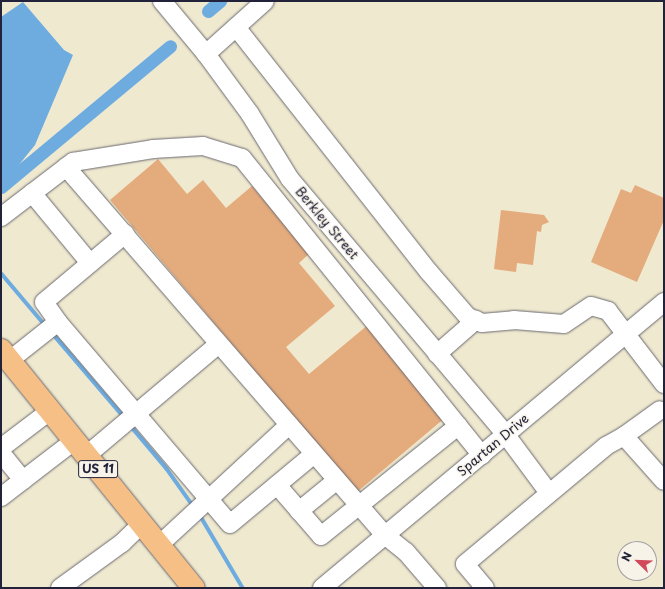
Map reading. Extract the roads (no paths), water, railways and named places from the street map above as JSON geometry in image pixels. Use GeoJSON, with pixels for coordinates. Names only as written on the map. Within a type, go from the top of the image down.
{"type":"FeatureCollection","features":[{"type":"Feature","properties":{"kind":"main road","name":"US 11"},"geometry":{"type":"LineString","coordinates":[[5,355],[194,588]]}},
{"type":"Feature","properties":{"kind":"street","name":"Berkley Street"},"geometry":{"type":"LineString","coordinates":[[162,1],[206,54],[250,114],[290,179],[506,435],[549,493]]}},
{"type":"Feature","properties":{"kind":"street"},"geometry":{"type":"LineString","coordinates":[[206,54],[264,1]]}},
{"type":"Feature","properties":{"kind":"street"},"geometry":{"type":"LineString","coordinates":[[236,27],[429,272],[468,317],[482,323],[514,320],[564,324],[591,306],[608,311],[664,384]]}},
{"type":"Feature","properties":{"kind":"street"},"geometry":{"type":"LineString","coordinates":[[1,217],[73,162],[153,149],[203,146],[242,158],[482,455]]}},
{"type":"Feature","properties":{"kind":"street"},"geometry":{"type":"LineString","coordinates":[[66,167],[336,480],[386,536],[406,552],[434,587]]}},
{"type":"Feature","properties":{"kind":"street"},"geometry":{"type":"LineString","coordinates":[[32,193],[90,263]]}},
{"type":"Feature","properties":{"kind":"street"},"geometry":{"type":"LineString","coordinates":[[125,234],[44,302],[58,322],[135,414],[230,524],[314,454]]}},
{"type":"Feature","properties":{"kind":"street","name":"Spartan Drive"},"geometry":{"type":"LineString","coordinates":[[322,588],[664,302]]}},
{"type":"Feature","properties":{"kind":"street"},"geometry":{"type":"LineString","coordinates":[[437,354],[476,320]]}},
{"type":"Feature","properties":{"kind":"street"},"geometry":{"type":"LineString","coordinates":[[5,355],[58,322]]}},
{"type":"Feature","properties":{"kind":"street"},"geometry":{"type":"LineString","coordinates":[[1,496],[23,480],[81,448],[135,414],[219,344]]}},
{"type":"Feature","properties":{"kind":"street"},"geometry":{"type":"LineString","coordinates":[[485,588],[465,564],[606,446],[624,436],[663,406]]}},
{"type":"Feature","properties":{"kind":"street"},"geometry":{"type":"LineString","coordinates":[[1,448],[51,410]]}},
{"type":"Feature","properties":{"kind":"street"},"geometry":{"type":"LineString","coordinates":[[159,545],[289,425]]}},
{"type":"Feature","properties":{"kind":"street"},"geometry":{"type":"LineString","coordinates":[[277,485],[321,536],[458,426]]}},
{"type":"Feature","properties":{"kind":"street"},"geometry":{"type":"LineString","coordinates":[[624,436],[664,481]]}},
{"type":"Feature","properties":{"kind":"street"},"geometry":{"type":"LineString","coordinates":[[1,453],[23,480]]}},
{"type":"Feature","properties":{"kind":"street"},"geometry":{"type":"LineString","coordinates":[[299,511],[336,480]]}},
{"type":"Feature","properties":{"kind":"street"},"geometry":{"type":"LineString","coordinates":[[60,588],[122,543],[142,524]]}},
{"type":"Feature","properties":{"kind":"water"},"geometry":{"type":"Polygon","coordinates":[[[23,2],[64,50],[73,55],[35,145],[1,187],[1,17],[23,2]]]}},
{"type":"Feature","properties":{"kind":"waterway"},"geometry":{"type":"LineString","coordinates":[[208,11],[220,1]]}},
{"type":"Feature","properties":{"kind":"waterway"},"geometry":{"type":"LineString","coordinates":[[1,187],[170,46]]}},
{"type":"Feature","properties":{"kind":"waterway"},"geometry":{"type":"LineString","coordinates":[[1,273],[46,326]]}},
{"type":"Feature","properties":{"kind":"waterway"},"geometry":{"type":"LineString","coordinates":[[53,334],[124,417]]}},
{"type":"Feature","properties":{"kind":"waterway"},"geometry":{"type":"LineString","coordinates":[[130,425],[167,469],[194,507]]}},
{"type":"Feature","properties":{"kind":"waterway"},"geometry":{"type":"LineString","coordinates":[[200,515],[243,588]]}}]}
